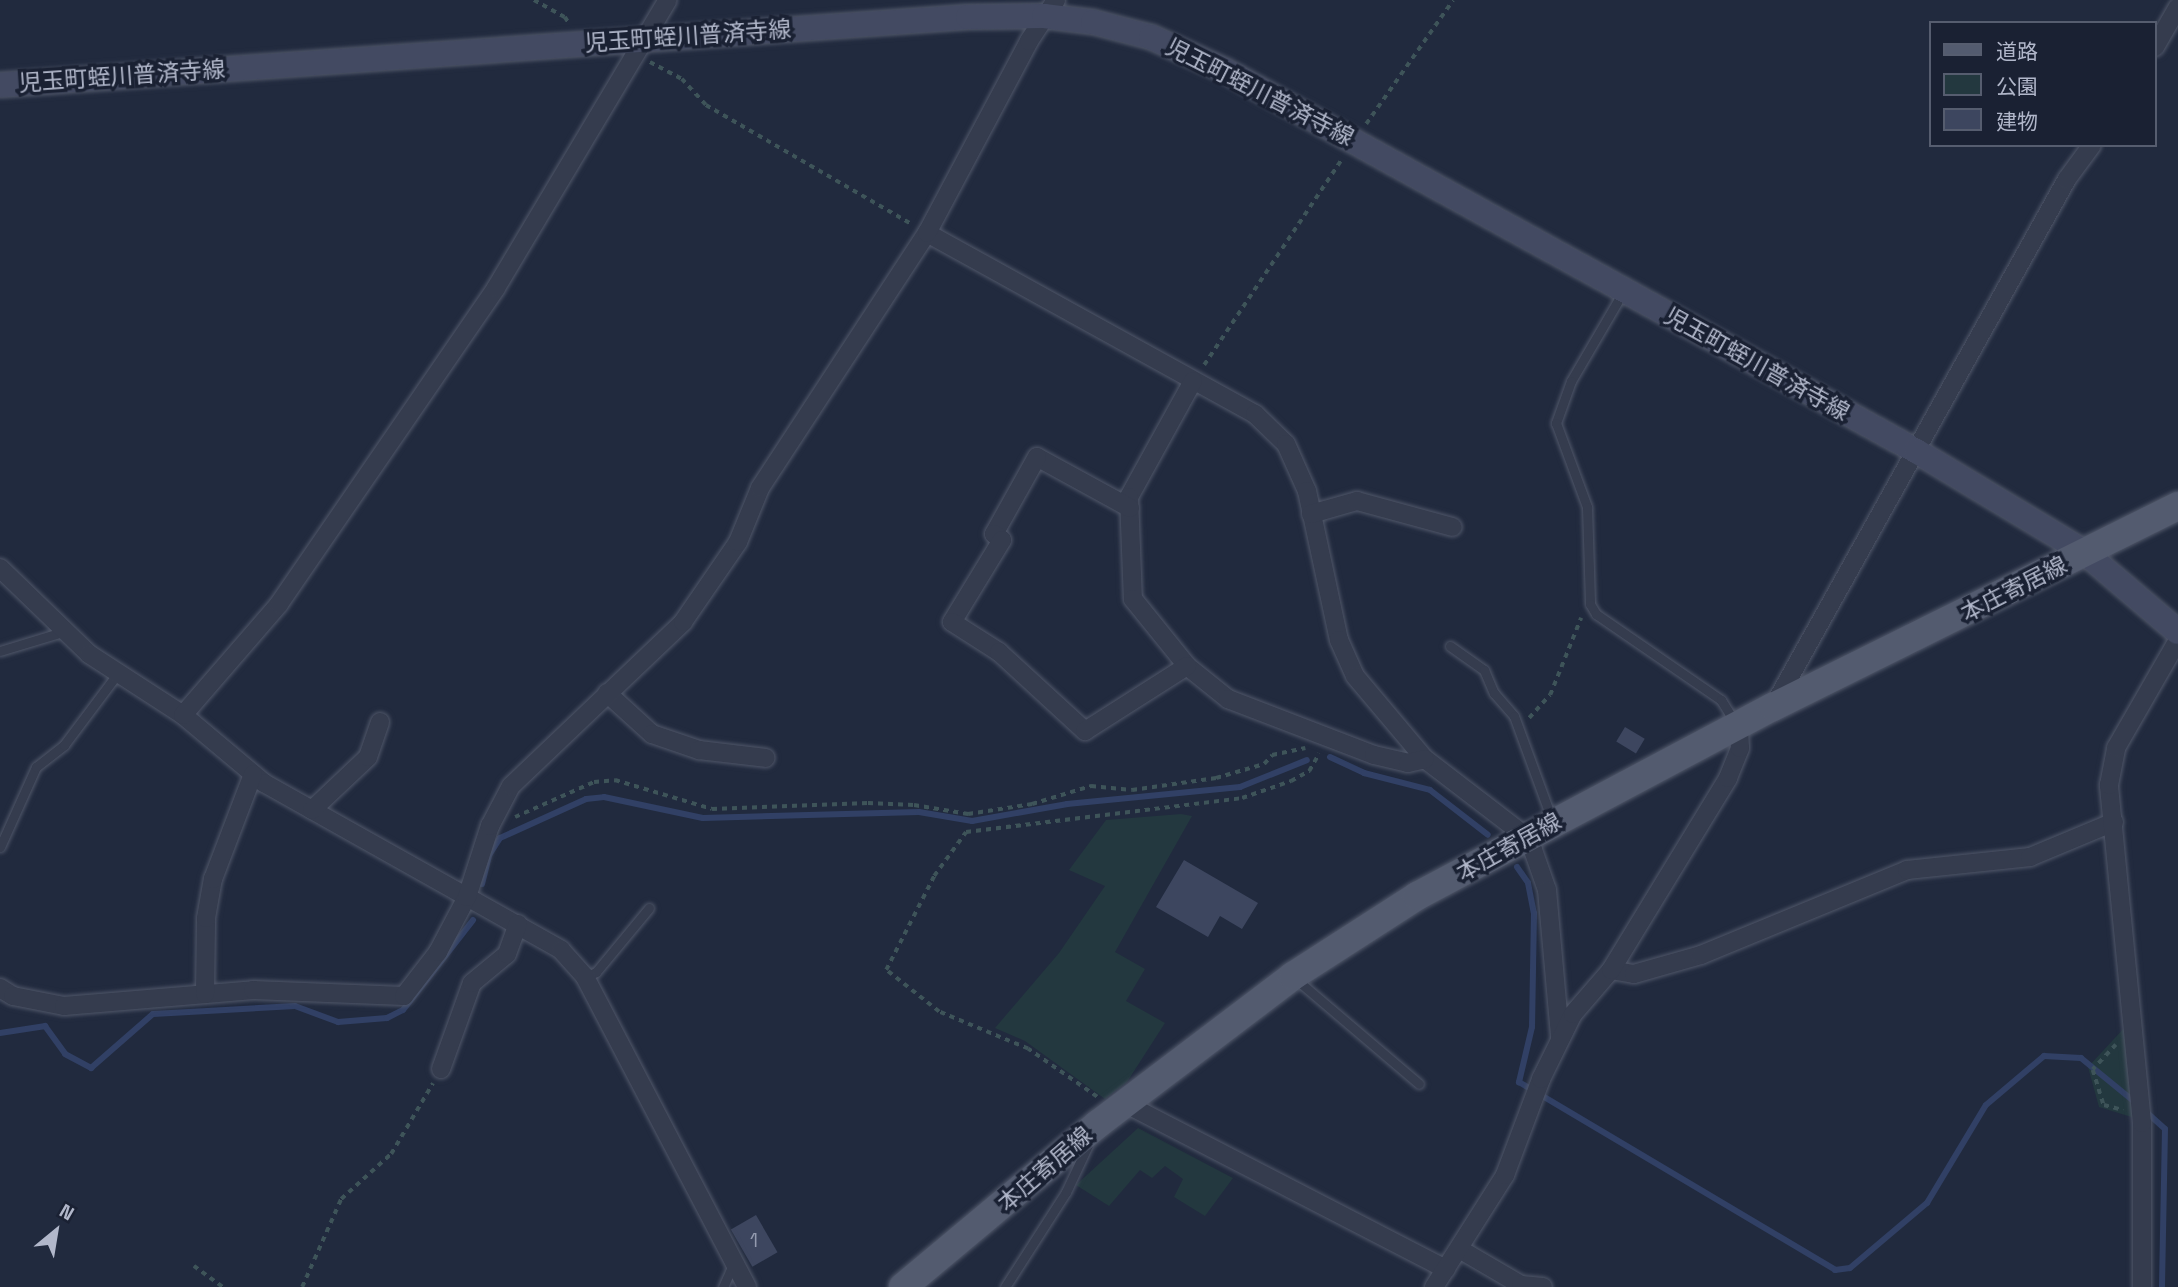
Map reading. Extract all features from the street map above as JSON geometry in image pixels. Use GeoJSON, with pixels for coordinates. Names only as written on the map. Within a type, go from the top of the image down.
{"type":"FeatureCollection","features":[{"type":"Feature","properties":{"kind":"main road","name":"児玉町蛭川普済寺線"},"geometry":{"type":"LineString","coordinates":[[0,85],[577,43],[640,47],[1050,8],[1184,50],[1354,140],[1916,451],[2084,552],[2178,632]]}},
{"type":"Feature","properties":{"kind":"main road","name":"本庄寄居線"},"geometry":{"type":"LineString","coordinates":[[903,1287],[1113,1113],[1293,976],[1418,896],[1553,822],[1739,728],[1773,707],[2178,506]]}},
{"type":"Feature","properties":{"kind":"street"},"geometry":{"type":"LineString","coordinates":[[183,715],[279,604],[496,288],[668,0]]}},
{"type":"Feature","properties":{"kind":"street"},"geometry":{"type":"LineString","coordinates":[[2157,44],[2178,7]]}},
{"type":"Feature","properties":{"kind":"street"},"geometry":{"type":"LineString","coordinates":[[0,988],[13,996],[64,1006],[253,990],[404,996],[438,952],[467,897],[490,826],[511,786],[683,622],[738,542],[761,488],[927,233],[1050,8]]}},
{"type":"Feature","properties":{"kind":"street"},"geometry":{"type":"LineString","coordinates":[[1773,707],[2067,179],[2091,147]]}},
{"type":"Feature","properties":{"kind":"street"},"geometry":{"type":"LineString","coordinates":[[927,233],[1255,414],[1286,444],[1307,491],[1339,640],[1355,676],[1425,759],[1528,838],[1547,890],[1560,1037]]}},
{"type":"Feature","properties":{"kind":"street"},"geometry":{"type":"LineString","coordinates":[[1194,381],[1129,496],[1133,599],[1187,666],[1228,699],[1408,763],[1425,759]]}},
{"type":"Feature","properties":{"kind":"street"},"geometry":{"type":"LineString","coordinates":[[1130,508],[1037,457],[994,534],[1002,540],[952,622],[999,652],[1085,731],[1187,666]]}},
{"type":"Feature","properties":{"kind":"street"},"geometry":{"type":"LineString","coordinates":[[1311,514],[1357,500],[1453,527]]}},
{"type":"Feature","properties":{"kind":"street"},"geometry":{"type":"LineString","coordinates":[[0,568],[66,631],[118,673],[183,715],[253,774],[561,950],[585,977],[733,1265],[747,1287]]}},
{"type":"Feature","properties":{"kind":"street"},"geometry":{"type":"LineString","coordinates":[[2142,1287],[2141,1115],[2130,1094],[2133,1037],[2109,785],[2116,748],[2178,640]]}},
{"type":"Feature","properties":{"kind":"street"},"geometry":{"type":"LineString","coordinates":[[607,693],[652,734],[699,750],[766,758]]}},
{"type":"Feature","properties":{"kind":"street"},"geometry":{"type":"LineString","coordinates":[[312,810],[368,757],[380,722]]}},
{"type":"Feature","properties":{"kind":"street"},"geometry":{"type":"LineString","coordinates":[[1434,1287],[1461,1250],[1505,1175],[1541,1079],[1573,1014],[1611,970],[1728,778],[1741,748],[1739,728]]}},
{"type":"Feature","properties":{"kind":"street"},"geometry":{"type":"LineString","coordinates":[[205,994],[206,918],[213,879],[253,774]]}},
{"type":"Feature","properties":{"kind":"street"},"geometry":{"type":"LineString","coordinates":[[1611,970],[1634,974],[1701,955],[1906,870],[2030,857],[2114,822]]}},
{"type":"Feature","properties":{"kind":"street"},"geometry":{"type":"LineString","coordinates":[[441,1069],[472,983],[507,954],[518,924]]}},
{"type":"Feature","properties":{"kind":"street"},"geometry":{"type":"LineString","coordinates":[[1113,1113],[1446,1269]]}},
{"type":"Feature","properties":{"kind":"street"},"geometry":{"type":"LineString","coordinates":[[1461,1250],[1521,1285],[1543,1287]]}},
{"type":"Feature","properties":{"kind":"lane"},"geometry":{"type":"LineString","coordinates":[[1624,291],[1571,381],[1556,423],[1587,507],[1590,604],[1596,614],[1721,700],[1739,728]]}},
{"type":"Feature","properties":{"kind":"lane"},"geometry":{"type":"LineString","coordinates":[[0,651],[66,631]]}},
{"type":"Feature","properties":{"kind":"lane"},"geometry":{"type":"LineString","coordinates":[[1450,646],[1489,675],[1494,693],[1519,726],[1553,822]]}},
{"type":"Feature","properties":{"kind":"lane"},"geometry":{"type":"LineString","coordinates":[[0,847],[36,766],[64,745],[118,673]]}},
{"type":"Feature","properties":{"kind":"lane"},"geometry":{"type":"LineString","coordinates":[[585,977],[596,972],[649,908]]}},
{"type":"Feature","properties":{"kind":"lane"},"geometry":{"type":"LineString","coordinates":[[1293,976],[1419,1084]]}},
{"type":"Feature","properties":{"kind":"lane"},"geometry":{"type":"LineString","coordinates":[[1006,1287],[1113,1113]]}},
{"type":"Feature","properties":{"kind":"lane"},"geometry":{"type":"LineString","coordinates":[[723,1287],[733,1265]]}},
{"type":"Feature","properties":{"kind":"path"},"geometry":{"type":"LineString","coordinates":[[534,0],[565,17],[577,43]]}},
{"type":"Feature","properties":{"kind":"path"},"geometry":{"type":"LineString","coordinates":[[1194,381],[1354,140],[1453,0]]}},
{"type":"Feature","properties":{"kind":"path"},"geometry":{"type":"LineString","coordinates":[[640,47],[682,79],[706,105],[927,233]]}},
{"type":"Feature","properties":{"kind":"path"},"geometry":{"type":"LineString","coordinates":[[1519,726],[1550,695],[1590,604]]}},
{"type":"Feature","properties":{"kind":"path"},"geometry":{"type":"LineString","coordinates":[[490,826],[594,782],[615,780],[712,809],[868,803],[914,805],[968,814],[994,812],[1091,786],[1146,789],[1216,778],[1265,764],[1272,755],[1303,750],[1326,736]]}},
{"type":"Feature","properties":{"kind":"path"},"geometry":{"type":"LineString","coordinates":[[1113,1113],[1028,1049],[939,1012],[886,970],[934,876],[966,832],[1242,798],[1309,771],[1326,736]]}},
{"type":"Feature","properties":{"kind":"path"},"geometry":{"type":"LineString","coordinates":[[2133,1037],[2124,1038],[2093,1070],[2104,1105],[2141,1115]]}},
{"type":"Feature","properties":{"kind":"path"},"geometry":{"type":"LineString","coordinates":[[302,1287],[341,1199],[391,1154],[441,1069]]}},
{"type":"Feature","properties":{"kind":"path"},"geometry":{"type":"LineString","coordinates":[[2115,1108],[2130,1094]]}},
{"type":"Feature","properties":{"kind":"path"},"geometry":{"type":"LineString","coordinates":[[194,1266],[223,1287]]}},
{"type":"Feature","properties":{"kind":"green space"},"geometry":{"type":"Polygon","coordinates":[[[1181,814],[1192,816],[1115,952],[1145,969],[1126,1001],[1165,1023],[1127,1082],[1105,1099],[1025,1041],[995,1028],[1059,953],[1105,886],[1069,870],[1106,820],[1181,814]]]}},
{"type":"Feature","properties":{"kind":"green space"},"geometry":{"type":"Polygon","coordinates":[[[2125,1027],[2138,1119],[2099,1107],[2088,1067],[2125,1027]]]}},
{"type":"Feature","properties":{"kind":"green space"},"geometry":{"type":"Polygon","coordinates":[[[1138,1128],[1233,1178],[1205,1216],[1174,1197],[1183,1179],[1165,1166],[1152,1178],[1140,1170],[1109,1206],[1076,1185],[1138,1128]]]}},
{"type":"Feature","properties":{"kind":"building"},"geometry":{"type":"Polygon","coordinates":[[[1625,727],[1645,739],[1636,753],[1616,742],[1625,727]]]}},
{"type":"Feature","properties":{"kind":"building"},"geometry":{"type":"Polygon","coordinates":[[[1184,860],[1258,903],[1242,929],[1220,916],[1208,937],[1156,907],[1184,860]]]}},
{"type":"Feature","properties":{"kind":"building"},"geometry":{"type":"Polygon","coordinates":[[[756,1215],[778,1252],[752,1267],[731,1230],[756,1215]]]}},
{"type":"Feature","properties":{"kind":"waterway"},"geometry":{"type":"LineString","coordinates":[[1330,757],[1364,773],[1430,790],[1488,835]]}},
{"type":"Feature","properties":{"kind":"waterway"},"geometry":{"type":"LineString","coordinates":[[482,884],[489,855],[500,838],[586,799],[604,797],[703,818],[919,812],[972,821],[1067,804],[1240,787],[1307,760]]}},
{"type":"Feature","properties":{"kind":"waterway"},"geometry":{"type":"LineString","coordinates":[[1517,867],[1528,883],[1534,913],[1532,1027],[1519,1082],[1835,1270],[1850,1268],[1927,1203],[1986,1105],[2044,1056],[2081,1058],[2136,1103]]}},
{"type":"Feature","properties":{"kind":"waterway"},"geometry":{"type":"LineString","coordinates":[[0,1033],[45,1026],[65,1054],[91,1068],[153,1014],[295,1006],[338,1022],[387,1018],[403,1010],[473,920]]}},
{"type":"Feature","properties":{"kind":"waterway"},"geometry":{"type":"LineString","coordinates":[[2144,1110],[2165,1129],[2162,1287]]}}]}
